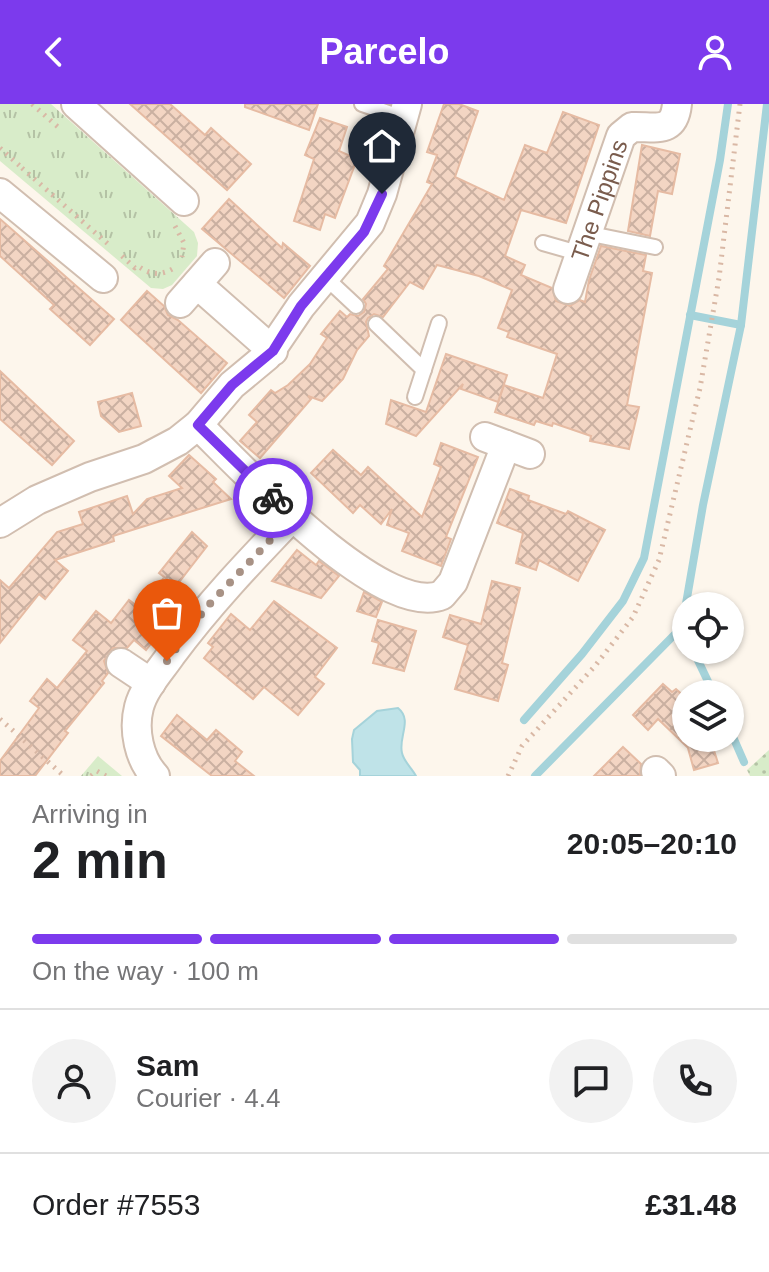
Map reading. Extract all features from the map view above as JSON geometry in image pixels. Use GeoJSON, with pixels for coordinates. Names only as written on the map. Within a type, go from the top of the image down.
{"type":"FeatureCollection","features":[{"type":"Feature","properties":{"kind":"street"},"geometry":{"type":"LineString","coordinates":[[76,104],[175,209]]}},
{"type":"Feature","properties":{"kind":"street","name":"The Pippins"},"geometry":{"type":"LineString","coordinates":[[568,289],[624,132],[632,127],[665,126],[674,119],[677,104]]}},
{"type":"Feature","properties":{"kind":"street"},"geometry":{"type":"LineString","coordinates":[[0,523],[37,500],[156,453],[186,435],[232,385],[273,351],[296,312],[374,216],[405,111]]}},
{"type":"Feature","properties":{"kind":"street"},"geometry":{"type":"LineString","coordinates":[[0,193],[103,278]]}},
{"type":"Feature","properties":{"kind":"street"},"geometry":{"type":"LineString","coordinates":[[197,283],[273,351]]}},
{"type":"Feature","properties":{"kind":"street"},"geometry":{"type":"LineString","coordinates":[[198,425],[292,517],[376,582],[415,598],[439,597],[453,582],[507,445]]}},
{"type":"Feature","properties":{"kind":"street"},"geometry":{"type":"LineString","coordinates":[[155,776],[148,769],[138,743],[139,708],[151,683],[205,609],[292,517]]}},
{"type":"Feature","properties":{"kind":"street"},"geometry":{"type":"LineString","coordinates":[[121,663],[151,683]]}},
{"type":"Feature","properties":{"kind":"lane"},"geometry":{"type":"LineString","coordinates":[[362,104],[405,111]]}},
{"type":"Feature","properties":{"kind":"lane"},"geometry":{"type":"LineString","coordinates":[[543,243],[655,247]]}},
{"type":"Feature","properties":{"kind":"lane"},"geometry":{"type":"LineString","coordinates":[[325,277],[356,306]]}},
{"type":"Feature","properties":{"kind":"lane"},"geometry":{"type":"LineString","coordinates":[[415,397],[439,323]]}},
{"type":"Feature","properties":{"kind":"lane"},"geometry":{"type":"LineString","coordinates":[[376,324],[424,370]]}},
{"type":"Feature","properties":{"kind":"path"},"geometry":{"type":"LineString","coordinates":[[508,776],[522,746],[595,666],[633,617],[659,560],[700,388],[710,332],[740,104]]}},
{"type":"Feature","properties":{"kind":"path"},"geometry":{"type":"LineString","coordinates":[[22,168],[110,246]]}},
{"type":"Feature","properties":{"kind":"path"},"geometry":{"type":"LineString","coordinates":[[118,253],[135,268],[138,266],[151,273],[162,274],[172,270],[184,253],[175,209]]}},
{"type":"Feature","properties":{"kind":"path"},"geometry":{"type":"LineString","coordinates":[[0,719],[64,776]]}},
{"type":"Feature","properties":{"kind":"path"},"geometry":{"type":"LineString","coordinates":[[91,776],[97,771],[106,776]]}},
{"type":"Feature","properties":{"kind":"green space"},"geometry":{"type":"Polygon","coordinates":[[[0,104],[51,104],[194,232],[198,243],[197,256],[172,285],[163,289],[151,288],[0,161],[0,104]]]}},
{"type":"Feature","properties":{"kind":"green space"},"geometry":{"type":"Polygon","coordinates":[[[769,750],[769,776],[750,776],[747,770],[769,750]]]}},
{"type":"Feature","properties":{"kind":"green space"},"geometry":{"type":"Polygon","coordinates":[[[98,756],[122,776],[81,776],[98,756]]]}},
{"type":"Feature","properties":{"kind":"water"},"geometry":{"type":"Polygon","coordinates":[[[398,708],[405,723],[402,753],[416,776],[360,776],[360,770],[353,762],[354,730],[377,711],[398,708]]]}},
{"type":"Feature","properties":{"kind":"building"},"geometry":{"type":"Polygon","coordinates":[[[130,104],[170,104],[205,135],[211,128],[251,164],[227,190],[130,104]]]}},
{"type":"Feature","properties":{"kind":"building"},"geometry":{"type":"Polygon","coordinates":[[[245,104],[318,104],[309,130],[245,107],[245,104]]]}},
{"type":"Feature","properties":{"kind":"building"},"geometry":{"type":"Polygon","coordinates":[[[444,104],[459,104],[478,111],[455,177],[504,200],[525,145],[547,153],[563,112],[599,125],[566,223],[521,210],[505,256],[525,265],[521,275],[552,288],[556,301],[570,306],[580,300],[585,302],[601,246],[646,255],[643,271],[652,273],[627,405],[639,407],[629,449],[590,441],[591,436],[553,423],[552,426],[536,421],[534,425],[495,412],[504,385],[543,398],[557,354],[507,337],[509,332],[498,328],[512,290],[479,276],[437,265],[423,289],[410,282],[383,317],[374,314],[368,318],[369,336],[357,350],[343,379],[322,401],[308,396],[311,399],[260,458],[240,441],[257,422],[249,415],[271,390],[275,393],[288,385],[310,364],[327,338],[321,334],[340,311],[347,317],[364,312],[366,304],[363,299],[388,269],[384,266],[432,184],[427,182],[437,155],[427,152],[444,104]]]}},
{"type":"Feature","properties":{"kind":"building"},"geometry":{"type":"Polygon","coordinates":[[[320,118],[347,127],[339,151],[357,159],[335,218],[325,214],[320,230],[294,221],[314,159],[305,155],[320,118]]]}},
{"type":"Feature","properties":{"kind":"building"},"geometry":{"type":"Polygon","coordinates":[[[642,145],[680,154],[672,194],[658,191],[650,236],[628,231],[642,145]]]}},
{"type":"Feature","properties":{"kind":"building"},"geometry":{"type":"Polygon","coordinates":[[[229,199],[282,248],[283,243],[310,266],[284,298],[202,229],[229,199]]]}},
{"type":"Feature","properties":{"kind":"building"},"geometry":{"type":"Polygon","coordinates":[[[0,219],[114,319],[90,345],[50,309],[54,305],[0,256],[0,219]]]}},
{"type":"Feature","properties":{"kind":"building"},"geometry":{"type":"Polygon","coordinates":[[[147,291],[164,306],[168,315],[178,320],[227,363],[201,393],[121,320],[147,291]]]}},
{"type":"Feature","properties":{"kind":"building"},"geometry":{"type":"Polygon","coordinates":[[[446,354],[507,375],[498,402],[461,389],[463,384],[416,436],[386,424],[391,400],[426,412],[446,354]]]}},
{"type":"Feature","properties":{"kind":"building"},"geometry":{"type":"Polygon","coordinates":[[[0,371],[74,441],[52,465],[0,419],[0,371]]]}},
{"type":"Feature","properties":{"kind":"building"},"geometry":{"type":"Polygon","coordinates":[[[132,393],[141,426],[119,432],[101,416],[98,402],[132,393]]]}},
{"type":"Feature","properties":{"kind":"building"},"geometry":{"type":"Polygon","coordinates":[[[441,443],[478,457],[446,537],[451,539],[441,566],[402,551],[409,533],[387,525],[392,509],[381,524],[360,505],[353,513],[311,473],[333,450],[361,475],[368,467],[422,517],[441,467],[434,464],[441,443]]]}},
{"type":"Feature","properties":{"kind":"building"},"geometry":{"type":"Polygon","coordinates":[[[189,455],[216,479],[213,482],[231,499],[113,536],[114,541],[55,560],[68,571],[45,599],[39,594],[0,643],[0,580],[9,588],[57,532],[83,524],[79,512],[127,496],[133,514],[147,499],[182,488],[169,476],[189,455]]]}},
{"type":"Feature","properties":{"kind":"building"},"geometry":{"type":"Polygon","coordinates":[[[510,489],[529,496],[528,500],[566,514],[568,511],[605,530],[578,581],[539,560],[536,570],[516,563],[523,533],[497,523],[510,489]]]}},
{"type":"Feature","properties":{"kind":"building"},"geometry":{"type":"Polygon","coordinates":[[[192,532],[207,546],[176,586],[159,573],[192,532]]]}},
{"type":"Feature","properties":{"kind":"building"},"geometry":{"type":"Polygon","coordinates":[[[297,550],[316,565],[319,561],[339,576],[321,598],[272,581],[297,550]]]}},
{"type":"Feature","properties":{"kind":"building"},"geometry":{"type":"Polygon","coordinates":[[[163,579],[187,597],[146,650],[134,640],[127,648],[113,648],[104,661],[108,673],[102,681],[104,683],[65,731],[68,733],[35,776],[0,776],[0,761],[39,708],[30,701],[47,679],[57,688],[87,651],[73,640],[96,611],[111,623],[129,600],[142,610],[163,579]]]}},
{"type":"Feature","properties":{"kind":"building"},"geometry":{"type":"Polygon","coordinates":[[[492,581],[520,588],[502,663],[508,665],[498,701],[455,689],[468,645],[443,637],[450,615],[481,624],[492,581]]]}},
{"type":"Feature","properties":{"kind":"building"},"geometry":{"type":"Polygon","coordinates":[[[364,592],[382,602],[376,617],[357,611],[364,592]]]}},
{"type":"Feature","properties":{"kind":"building"},"geometry":{"type":"Polygon","coordinates":[[[274,601],[337,648],[315,677],[324,684],[298,715],[264,687],[253,699],[204,658],[213,647],[208,643],[231,614],[250,630],[274,601]]]}},
{"type":"Feature","properties":{"kind":"building"},"geometry":{"type":"Polygon","coordinates":[[[378,620],[416,631],[404,671],[373,663],[379,643],[372,641],[378,620]]]}},
{"type":"Feature","properties":{"kind":"building"},"geometry":{"type":"Polygon","coordinates":[[[663,684],[672,692],[672,732],[658,719],[648,730],[633,715],[663,684]]]}},
{"type":"Feature","properties":{"kind":"building"},"geometry":{"type":"Polygon","coordinates":[[[177,715],[207,740],[216,730],[242,752],[235,761],[254,776],[212,776],[161,736],[177,715]]]}},
{"type":"Feature","properties":{"kind":"building"},"geometry":{"type":"Polygon","coordinates":[[[623,747],[641,764],[640,776],[594,776],[623,747]]]}},
{"type":"Feature","properties":{"kind":"building"},"geometry":{"type":"Polygon","coordinates":[[[689,752],[714,752],[718,763],[694,770],[689,752]]]}},
{"type":"Feature","properties":{"kind":"waterway"},"geometry":{"type":"LineString","coordinates":[[524,720],[623,601],[644,558],[728,104]]}},
{"type":"Feature","properties":{"kind":"waterway"},"geometry":{"type":"LineString","coordinates":[[535,776],[682,627],[703,505],[741,325],[767,104]]}},
{"type":"Feature","properties":{"kind":"waterway"},"geometry":{"type":"LineString","coordinates":[[690,315],[741,325]]}},
{"type":"Feature","properties":{"kind":"waterway"},"geometry":{"type":"LineString","coordinates":[[700,664],[707,680]]}},
{"type":"Feature","properties":{"kind":"waterway"},"geometry":{"type":"LineString","coordinates":[[740,752],[744,762]]}},
{"type":"Feature","properties":{"kind":"way so far"},"geometry":{"type":"LineString","coordinates":[[167,661],[205,609],[292,517],[273,498]]}},
{"type":"Feature","properties":{"kind":"route"},"geometry":{"type":"LineString","coordinates":[[273,498],[198,425],[232,385],[273,351],[296,312],[364,232],[382,194]]}}]}
